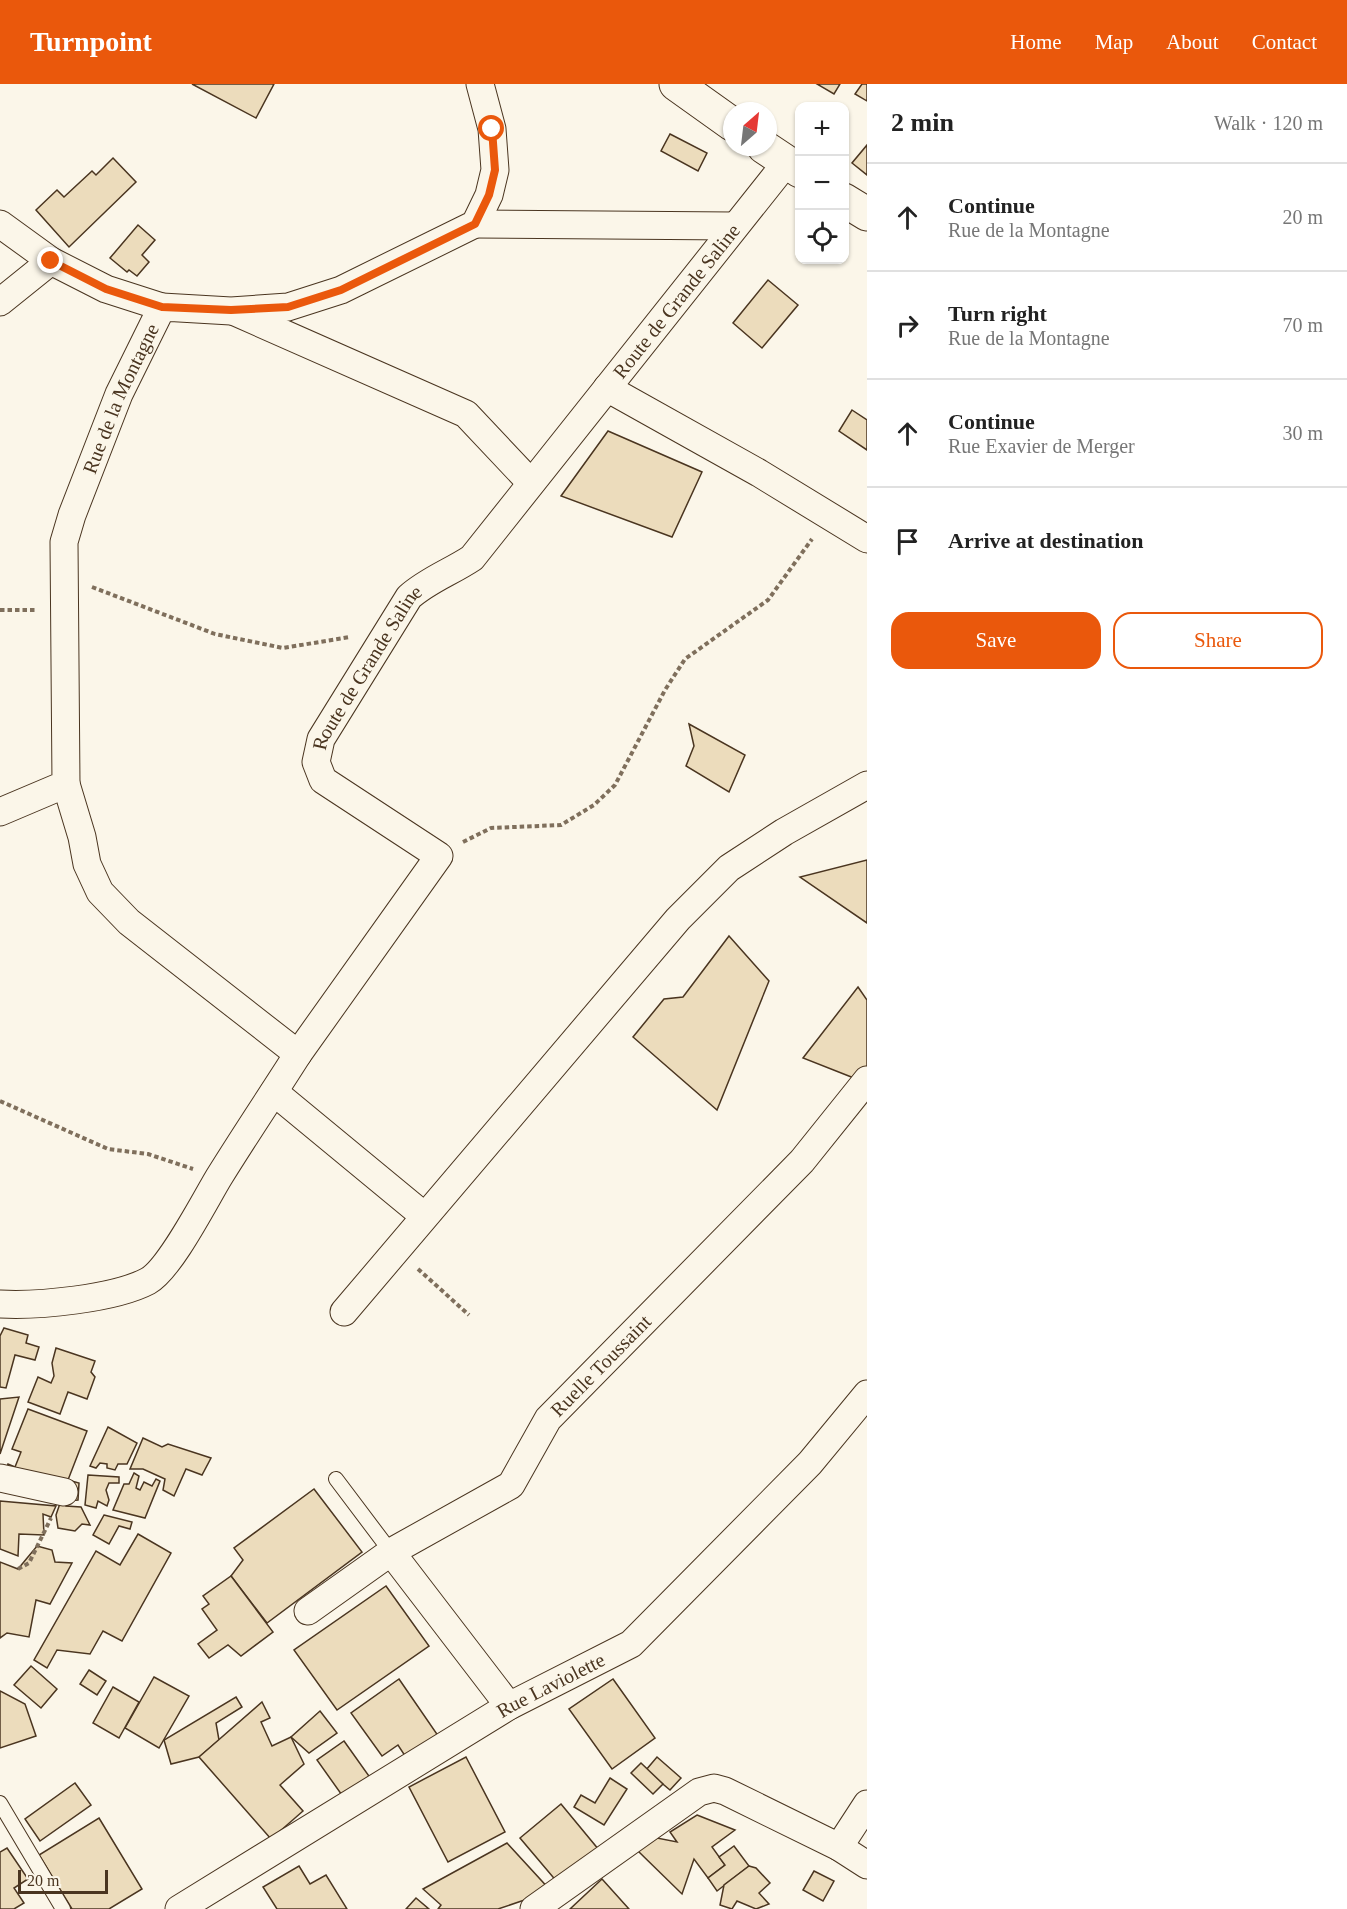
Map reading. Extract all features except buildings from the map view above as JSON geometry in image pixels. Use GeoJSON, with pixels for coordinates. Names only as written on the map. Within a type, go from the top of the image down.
{"type":"FeatureCollection","features":[{"type":"Feature","properties":{"kind":"main road"},"geometry":{"type":"LineString","coordinates":[[676,84],[723,118]]}},
{"type":"Feature","properties":{"kind":"main road"},"geometry":{"type":"LineString","coordinates":[[849,203],[867,214]]}},
{"type":"Feature","properties":{"kind":"street"},"geometry":{"type":"LineString","coordinates":[[480,84],[492,129],[495,170],[489,195],[475,224],[733,225]]}},
{"type":"Feature","properties":{"kind":"street","name":"Route de Grande Saline"},"geometry":{"type":"LineString","coordinates":[[439,856],[323,780],[316,762],[321,739],[409,597],[426,582],[449,573],[472,558],[783,160]]}},
{"type":"Feature","properties":{"kind":"street"},"geometry":{"type":"LineString","coordinates":[[0,224],[51,261],[106,289],[162,307]]}},
{"type":"Feature","properties":{"kind":"street","name":"Rue de la Montagne"},"geometry":{"type":"LineString","coordinates":[[66,784],[64,543],[72,515],[119,394],[162,307],[231,310],[288,307],[341,290],[475,224]]}},
{"type":"Feature","properties":{"kind":"street"},"geometry":{"type":"LineString","coordinates":[[0,302],[51,261]]}},
{"type":"Feature","properties":{"kind":"street"},"geometry":{"type":"LineString","coordinates":[[231,310],[466,414],[531,483]]}},
{"type":"Feature","properties":{"kind":"street"},"geometry":{"type":"LineString","coordinates":[[607,388],[759,473],[867,539]]}},
{"type":"Feature","properties":{"kind":"street"},"geometry":{"type":"LineString","coordinates":[[0,812],[66,784],[82,837],[87,864],[100,892],[129,922],[298,1054]]}},
{"type":"Feature","properties":{"kind":"street"},"geometry":{"type":"LineString","coordinates":[[344,1312],[423,1215],[678,919],[729,868],[784,832],[867,785]]}},
{"type":"Feature","properties":{"kind":"street"},"geometry":{"type":"LineString","coordinates":[[0,1304],[21,1305],[67,1300],[123,1291],[150,1281],[178,1247],[219,1177],[298,1054],[439,856]]}},
{"type":"Feature","properties":{"kind":"street","name":"Ruelle Toussaint"},"geometry":{"type":"LineString","coordinates":[[309,1611],[391,1552],[511,1485],[548,1419],[802,1161],[867,1080]]}},
{"type":"Feature","properties":{"kind":"street"},"geometry":{"type":"LineString","coordinates":[[274,1092],[423,1215]]}},
{"type":"Feature","properties":{"kind":"street","name":"Rue Laviolette"},"geometry":{"type":"LineString","coordinates":[[179,1909],[509,1706],[631,1644],[810,1462],[867,1394]]}},
{"type":"Feature","properties":{"kind":"street"},"geometry":{"type":"LineString","coordinates":[[0,1478],[64,1492]]}},
{"type":"Feature","properties":{"kind":"street"},"geometry":{"type":"LineString","coordinates":[[391,1552],[509,1706]]}},
{"type":"Feature","properties":{"kind":"street"},"geometry":{"type":"LineString","coordinates":[[534,1909],[699,1792],[714,1788],[839,1847],[867,1865]]}},
{"type":"Feature","properties":{"kind":"street"},"geometry":{"type":"LineString","coordinates":[[839,1847],[867,1804]]}},
{"type":"Feature","properties":{"kind":"lane"},"geometry":{"type":"LineString","coordinates":[[336,1479],[391,1552]]}},
{"type":"Feature","properties":{"kind":"lane"},"geometry":{"type":"LineString","coordinates":[[0,1803],[63,1909]]}},
{"type":"Feature","properties":{"kind":"path"},"geometry":{"type":"LineString","coordinates":[[439,856],[491,828],[561,825],[594,805],[615,786],[665,690],[685,659],[768,600],[829,516]]}},
{"type":"Feature","properties":{"kind":"path"},"geometry":{"type":"LineString","coordinates":[[63,576],[215,634],[283,648],[387,632]]}},
{"type":"Feature","properties":{"kind":"path"},"geometry":{"type":"LineString","coordinates":[[0,610],[63,609]]}},
{"type":"Feature","properties":{"kind":"path"},"geometry":{"type":"LineString","coordinates":[[0,1101],[101,1147],[119,1152],[148,1154],[219,1177]]}},
{"type":"Feature","properties":{"kind":"path"},"geometry":{"type":"LineString","coordinates":[[397,1247],[469,1315]]}},
{"type":"Feature","properties":{"kind":"path"},"geometry":{"type":"LineString","coordinates":[[18,1569],[28,1563],[64,1492]]}},
{"type":"Feature","properties":{"kind":"route"},"geometry":{"type":"LineString","coordinates":[[51,261],[106,289],[162,307],[231,310],[288,307],[341,290],[475,224],[489,195],[495,170],[492,129]]}}]}
